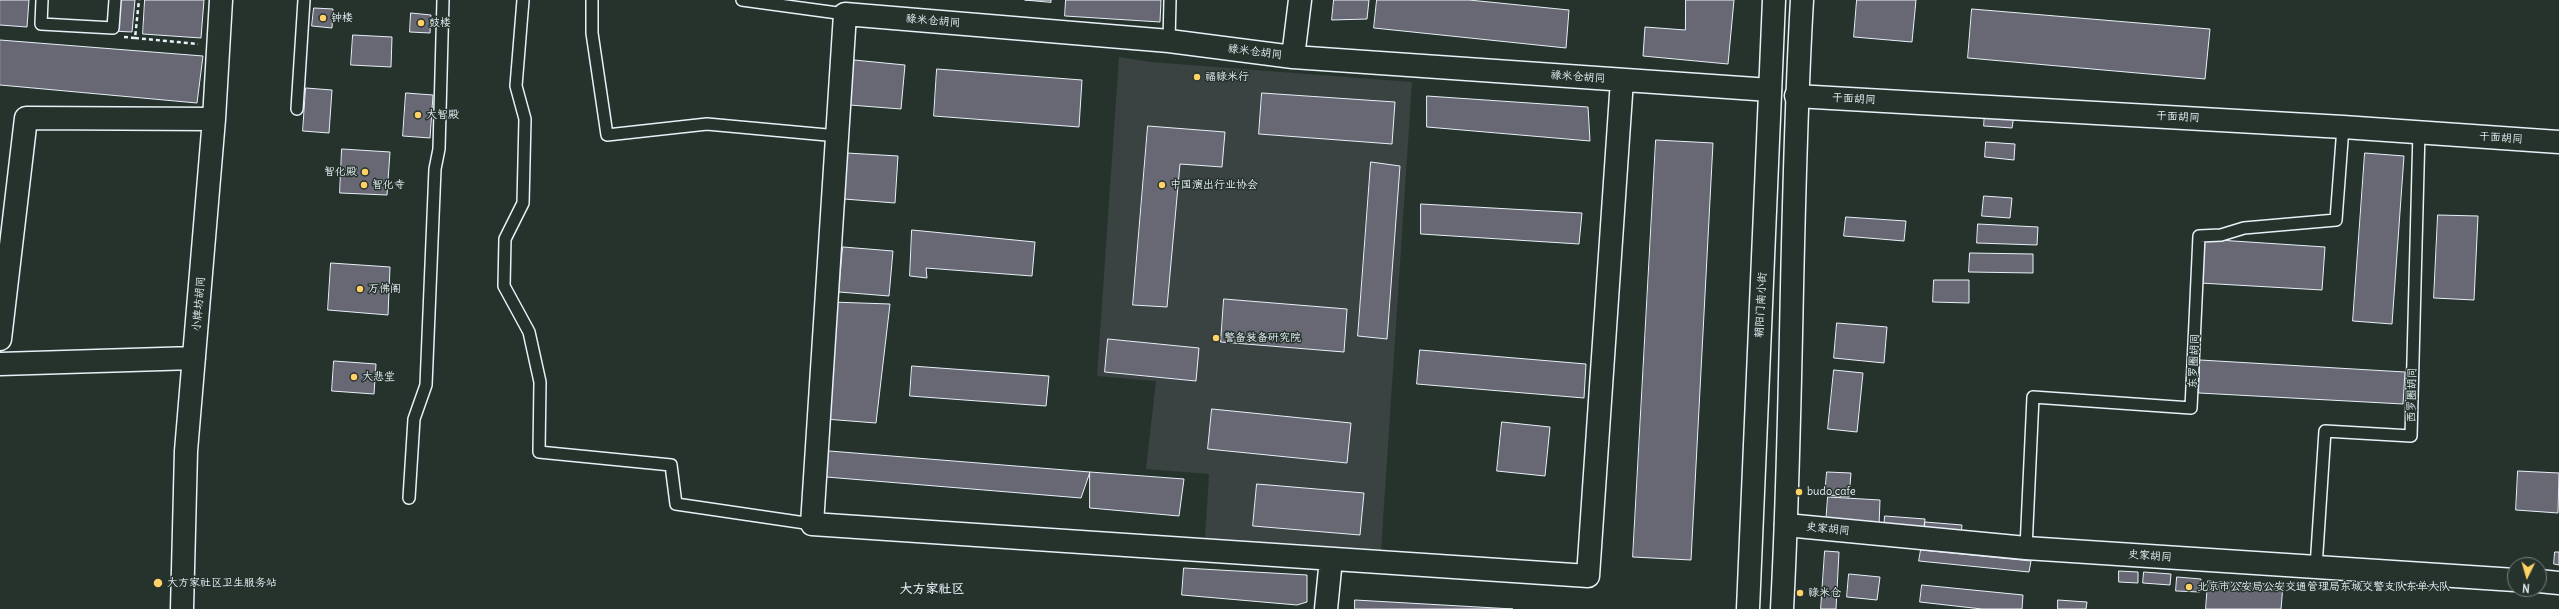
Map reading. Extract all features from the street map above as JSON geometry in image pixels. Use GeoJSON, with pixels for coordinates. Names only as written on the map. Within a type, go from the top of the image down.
{"type":"FeatureCollection","features":[{"type":"Feature","properties":{"kind":"street","name":"小牌坊胡同"},"geometry":{"type":"LineString","coordinates":[[182,609],[186,451],[214,119],[221,0]]}},
{"type":"Feature","properties":{"kind":"street"},"geometry":{"type":"LineString","coordinates":[[1293,56],[1300,0]]}},
{"type":"Feature","properties":{"kind":"street","name":"朝阳门南小街"},"geometry":{"type":"LineString","coordinates":[[1748,609],[1774,0]]}},
{"type":"Feature","properties":{"kind":"street"},"geometry":{"type":"LineString","coordinates":[[1782,609],[1786,525],[1796,96],[1802,0]]}},
{"type":"Feature","properties":{"kind":"street"},"geometry":{"type":"LineString","coordinates":[[845,14],[812,524],[1588,576],[1622,80]]}},
{"type":"Feature","properties":{"kind":"street","name":"禄米仓胡同"},"geometry":{"type":"LineString","coordinates":[[845,14],[1169,41],[1293,56],[1770,90]]}},
{"type":"Feature","properties":{"kind":"street","name":"干面胡同"},"geometry":{"type":"LineString","coordinates":[[1796,96],[2419,131],[2559,142]]}},
{"type":"Feature","properties":{"kind":"street"},"geometry":{"type":"LineString","coordinates":[[0,339],[26,118],[214,119]]}},
{"type":"Feature","properties":{"kind":"street"},"geometry":{"type":"LineString","coordinates":[[0,364],[194,358]]}},
{"type":"Feature","properties":{"kind":"street","name":"史家胡同"},"geometry":{"type":"LineString","coordinates":[[1786,525],[2026,548],[2507,579]]}},
{"type":"Feature","properties":{"kind":"street"},"geometry":{"type":"LineString","coordinates":[[1326,609],[1331,559]]}},
{"type":"Feature","properties":{"kind":"street"},"geometry":{"type":"LineString","coordinates":[[2547,581],[2559,582]]}},
{"type":"Feature","properties":{"kind":"lane"},"geometry":{"type":"LineString","coordinates":[[42,0],[41,24],[113,28],[115,0]]}},
{"type":"Feature","properties":{"kind":"lane"},"geometry":{"type":"LineString","coordinates":[[297,109],[304,0]]}},
{"type":"Feature","properties":{"kind":"lane"},"geometry":{"type":"LineString","coordinates":[[409,498],[414,419],[426,385],[434,169],[439,149],[442,0]]}},
{"type":"Feature","properties":{"kind":"lane"},"geometry":{"type":"LineString","coordinates":[[523,0],[516,86],[525,119],[523,203],[505,239],[504,286],[529,332],[540,382],[539,452],[671,465],[676,504],[812,524]]}},
{"type":"Feature","properties":{"kind":"lane"},"geometry":{"type":"LineString","coordinates":[[592,0],[592,33],[608,135],[707,124],[838,136]]}},
{"type":"Feature","properties":{"kind":"lane","name":"禄米仓胡同"},"geometry":{"type":"LineString","coordinates":[[742,0],[845,14]]}},
{"type":"Feature","properties":{"kind":"lane"},"geometry":{"type":"LineString","coordinates":[[1169,41],[1170,0]]}},
{"type":"Feature","properties":{"kind":"lane","name":"东罗圈胡同"},"geometry":{"type":"LineString","coordinates":[[2026,548],[2034,397],[2191,408],[2199,236],[2221,235],[2244,228],[2336,220],[2343,127]]}},
{"type":"Feature","properties":{"kind":"lane","name":"西罗圈胡同"},"geometry":{"type":"LineString","coordinates":[[2316,567],[2325,431],[2411,436],[2419,131]]}},
{"type":"Feature","properties":{"kind":"path"},"geometry":{"type":"LineString","coordinates":[[135,38],[198,44]]}},
{"type":"Feature","properties":{"kind":"shaded area"},"geometry":{"type":"Polygon","coordinates":[[[1119,57],[1151,62],[1412,82],[1381,551],[1205,540],[1209,474],[1146,469],[1156,381],[1097,376],[1119,57]]]}},
{"type":"Feature","properties":{"kind":"building"},"geometry":{"type":"Polygon","coordinates":[[[0,0],[29,0],[27,27],[0,25],[0,0]]]}},
{"type":"Feature","properties":{"kind":"building"},"geometry":{"type":"Polygon","coordinates":[[[115,0],[135,0],[132,32],[112,31],[115,0]]]}},
{"type":"Feature","properties":{"kind":"building"},"geometry":{"type":"Polygon","coordinates":[[[145,0],[204,0],[201,38],[143,34],[145,0]]]}},
{"type":"Feature","properties":{"kind":"building"},"geometry":{"type":"Polygon","coordinates":[[[1025,0],[1051,0],[1051,2],[1025,0]]]}},
{"type":"Feature","properties":{"kind":"building"},"geometry":{"type":"Polygon","coordinates":[[[1066,0],[1161,0],[1160,22],[1065,16],[1066,0]]]}},
{"type":"Feature","properties":{"kind":"building"},"geometry":{"type":"Polygon","coordinates":[[[1334,0],[1369,0],[1367,19],[1332,20],[1334,0]]]}},
{"type":"Feature","properties":{"kind":"building"},"geometry":{"type":"Polygon","coordinates":[[[1377,0],[1469,0],[1569,10],[1566,48],[1374,28],[1377,0]]]}},
{"type":"Feature","properties":{"kind":"building"},"geometry":{"type":"Polygon","coordinates":[[[1686,0],[1734,0],[1728,64],[1643,56],[1645,27],[1685,30],[1686,0]]]}},
{"type":"Feature","properties":{"kind":"building"},"geometry":{"type":"Polygon","coordinates":[[[1857,0],[1916,0],[1912,42],[1854,37],[1857,0]]]}},
{"type":"Feature","properties":{"kind":"building","name":"钟楼"},"geometry":{"type":"Polygon","coordinates":[[[314,8],[333,9],[332,28],[312,26],[314,8]]]}},
{"type":"Feature","properties":{"kind":"building"},"geometry":{"type":"Polygon","coordinates":[[[1972,9],[2210,29],[2205,79],[1968,58],[1972,9]]]}},
{"type":"Feature","properties":{"kind":"building","name":"鼓楼"},"geometry":{"type":"Polygon","coordinates":[[[411,13],[431,15],[430,33],[410,32],[411,13]]]}},
{"type":"Feature","properties":{"kind":"building"},"geometry":{"type":"Polygon","coordinates":[[[353,35],[392,37],[391,67],[351,65],[353,35]]]}},
{"type":"Feature","properties":{"kind":"building"},"geometry":{"type":"Polygon","coordinates":[[[0,40],[203,56],[197,103],[0,85],[0,40]]]}},
{"type":"Feature","properties":{"kind":"building"},"geometry":{"type":"Polygon","coordinates":[[[854,60],[905,65],[901,109],[850,105],[854,60]]]}},
{"type":"Feature","properties":{"kind":"building"},"geometry":{"type":"Polygon","coordinates":[[[937,69],[1082,80],[1079,127],[934,116],[937,69]]]}},
{"type":"Feature","properties":{"kind":"building"},"geometry":{"type":"Polygon","coordinates":[[[306,88],[332,90],[329,133],[303,131],[306,88]]]}},
{"type":"Feature","properties":{"kind":"building","name":"大智殿"},"geometry":{"type":"Polygon","coordinates":[[[406,93],[433,95],[430,138],[403,136],[406,93]]]}},
{"type":"Feature","properties":{"kind":"building"},"geometry":{"type":"Polygon","coordinates":[[[1262,93],[1395,102],[1392,144],[1259,134],[1262,93]]]}},
{"type":"Feature","properties":{"kind":"building"},"geometry":{"type":"Polygon","coordinates":[[[1427,96],[1588,107],[1590,141],[1427,127],[1427,96]]]}},
{"type":"Feature","properties":{"kind":"building"},"geometry":{"type":"Polygon","coordinates":[[[1985,112],[2014,115],[2012,128],[1984,126],[1985,112]]]}},
{"type":"Feature","properties":{"kind":"building"},"geometry":{"type":"Polygon","coordinates":[[[1148,126],[1225,132],[1222,167],[1180,164],[1167,307],[1133,305],[1148,126]]]}},
{"type":"Feature","properties":{"kind":"building"},"geometry":{"type":"Polygon","coordinates":[[[1656,140],[1713,143],[1691,560],[1633,557],[1656,140]]]}},
{"type":"Feature","properties":{"kind":"building"},"geometry":{"type":"Polygon","coordinates":[[[1986,142],[2015,144],[2014,160],[1985,157],[1986,142]]]}},
{"type":"Feature","properties":{"kind":"building","name":"智化殿"},"geometry":{"type":"Polygon","coordinates":[[[342,149],[390,152],[387,195],[340,193],[342,149]]]}},
{"type":"Feature","properties":{"kind":"building"},"geometry":{"type":"Polygon","coordinates":[[[847,153],[898,156],[895,203],[844,199],[847,153]]]}},
{"type":"Feature","properties":{"kind":"building"},"geometry":{"type":"Polygon","coordinates":[[[2365,153],[2404,156],[2392,324],[2353,321],[2365,153]]]}},
{"type":"Feature","properties":{"kind":"building"},"geometry":{"type":"Polygon","coordinates":[[[1371,162],[1400,166],[1387,339],[1358,336],[1371,162]]]}},
{"type":"Feature","properties":{"kind":"building"},"geometry":{"type":"Polygon","coordinates":[[[1984,196],[2012,198],[2010,218],[1982,216],[1984,196]]]}},
{"type":"Feature","properties":{"kind":"building"},"geometry":{"type":"Polygon","coordinates":[[[1421,204],[1582,213],[1579,244],[1421,234],[1421,204]]]}},
{"type":"Feature","properties":{"kind":"building"},"geometry":{"type":"Polygon","coordinates":[[[2438,215],[2478,216],[2474,300],[2434,298],[2438,215]]]}},
{"type":"Feature","properties":{"kind":"building"},"geometry":{"type":"Polygon","coordinates":[[[1846,217],[1906,221],[1904,241],[1844,236],[1846,217]]]}},
{"type":"Feature","properties":{"kind":"building"},"geometry":{"type":"Polygon","coordinates":[[[1978,224],[2038,227],[2037,245],[1977,243],[1978,224]]]}},
{"type":"Feature","properties":{"kind":"building"},"geometry":{"type":"Polygon","coordinates":[[[912,230],[1035,242],[1032,276],[926,268],[927,278],[910,276],[912,230]]]}},
{"type":"Feature","properties":{"kind":"building"},"geometry":{"type":"Polygon","coordinates":[[[2203,239],[2325,247],[2322,290],[2200,283],[2203,239]]]}},
{"type":"Feature","properties":{"kind":"building"},"geometry":{"type":"Polygon","coordinates":[[[843,247],[893,251],[889,296],[839,292],[843,247]]]}},
{"type":"Feature","properties":{"kind":"building"},"geometry":{"type":"Polygon","coordinates":[[[1970,253],[2033,254],[2033,273],[1969,272],[1970,253]]]}},
{"type":"Feature","properties":{"kind":"building","name":"万佛阁"},"geometry":{"type":"Polygon","coordinates":[[[331,263],[390,267],[388,315],[328,310],[331,263]]]}},
{"type":"Feature","properties":{"kind":"building"},"geometry":{"type":"Polygon","coordinates":[[[1934,280],[1969,280],[1969,303],[1933,302],[1934,280]]]}},
{"type":"Feature","properties":{"kind":"building"},"geometry":{"type":"Polygon","coordinates":[[[1224,299],[1347,309],[1344,352],[1221,342],[1224,299]]]}},
{"type":"Feature","properties":{"kind":"building"},"geometry":{"type":"Polygon","coordinates":[[[831,302],[890,304],[876,423],[825,419],[831,302]]]}},
{"type":"Feature","properties":{"kind":"building"},"geometry":{"type":"Polygon","coordinates":[[[1837,323],[1887,327],[1884,363],[1834,358],[1837,323]]]}},
{"type":"Feature","properties":{"kind":"building"},"geometry":{"type":"Polygon","coordinates":[[[1108,339],[1199,348],[1196,381],[1105,372],[1108,339]]]}},
{"type":"Feature","properties":{"kind":"building"},"geometry":{"type":"Polygon","coordinates":[[[1420,350],[1586,364],[1584,398],[1417,384],[1420,350]]]}},
{"type":"Feature","properties":{"kind":"building"},"geometry":{"type":"Polygon","coordinates":[[[2200,360],[2405,372],[2403,404],[2199,393],[2200,360]]]}},
{"type":"Feature","properties":{"kind":"building","name":"大悲堂"},"geometry":{"type":"Polygon","coordinates":[[[334,361],[376,364],[374,394],[332,391],[334,361]]]}},
{"type":"Feature","properties":{"kind":"building"},"geometry":{"type":"Polygon","coordinates":[[[912,366],[1049,376],[1046,406],[910,396],[912,366]]]}},
{"type":"Feature","properties":{"kind":"building"},"geometry":{"type":"Polygon","coordinates":[[[1834,370],[1863,373],[1857,432],[1828,429],[1834,370]]]}},
{"type":"Feature","properties":{"kind":"building"},"geometry":{"type":"Polygon","coordinates":[[[1212,409],[1351,423],[1347,463],[1208,449],[1212,409]]]}},
{"type":"Feature","properties":{"kind":"building"},"geometry":{"type":"Polygon","coordinates":[[[1502,422],[1550,427],[1545,476],[1497,471],[1502,422]]]}},
{"type":"Feature","properties":{"kind":"building"},"geometry":{"type":"Polygon","coordinates":[[[817,450],[1090,472],[1081,498],[814,476],[817,450]]]}},
{"type":"Feature","properties":{"kind":"building"},"geometry":{"type":"Polygon","coordinates":[[[2518,471],[2559,473],[2558,513],[2516,510],[2518,471]]]}},
{"type":"Feature","properties":{"kind":"building"},"geometry":{"type":"Polygon","coordinates":[[[1090,472],[1184,479],[1179,516],[1090,508],[1090,472]]]}},
{"type":"Feature","properties":{"kind":"building"},"geometry":{"type":"Polygon","coordinates":[[[1827,472],[1851,473],[1849,497],[1825,495],[1827,472]]]}},
{"type":"Feature","properties":{"kind":"building"},"geometry":{"type":"Polygon","coordinates":[[[1257,484],[1364,493],[1360,535],[1253,526],[1257,484]]]}},
{"type":"Feature","properties":{"kind":"building"},"geometry":{"type":"Polygon","coordinates":[[[1828,497],[1880,500],[1879,526],[1826,523],[1828,497]]]}},
{"type":"Feature","properties":{"kind":"building"},"geometry":{"type":"Polygon","coordinates":[[[1885,516],[1925,519],[1924,531],[1884,528],[1885,516]]]}},
{"type":"Feature","properties":{"kind":"building"},"geometry":{"type":"Polygon","coordinates":[[[1925,522],[1962,525],[1961,535],[1924,531],[1925,522]]]}},
{"type":"Feature","properties":{"kind":"building"},"geometry":{"type":"Polygon","coordinates":[[[1921,550],[2031,561],[2029,572],[1919,561],[1921,550]]]}},
{"type":"Feature","properties":{"kind":"building"},"geometry":{"type":"Polygon","coordinates":[[[1825,551],[1839,552],[1836,609],[1821,609],[1825,551]]]}},
{"type":"Feature","properties":{"kind":"building"},"geometry":{"type":"Polygon","coordinates":[[[2555,552],[2559,552],[2559,565],[2554,564],[2555,552]]]}},
{"type":"Feature","properties":{"kind":"building"},"geometry":{"type":"Polygon","coordinates":[[[1184,568],[1307,575],[1307,602],[1297,605],[1182,595],[1184,568]]]}},
{"type":"Feature","properties":{"kind":"building"},"geometry":{"type":"Polygon","coordinates":[[[2119,571],[2138,572],[2138,583],[2119,582],[2119,571]]]}},
{"type":"Feature","properties":{"kind":"building"},"geometry":{"type":"Polygon","coordinates":[[[2144,572],[2171,574],[2170,585],[2143,583],[2144,572]]]}},
{"type":"Feature","properties":{"kind":"building"},"geometry":{"type":"Polygon","coordinates":[[[1849,574],[1880,577],[1877,600],[1847,597],[1849,574]]]}},
{"type":"Feature","properties":{"kind":"building"},"geometry":{"type":"Polygon","coordinates":[[[2177,577],[2201,579],[2200,592],[2176,591],[2177,577]]]}},
{"type":"Feature","properties":{"kind":"building"},"geometry":{"type":"Polygon","coordinates":[[[2208,581],[2283,585],[2281,609],[2206,609],[2208,581]]]}},
{"type":"Feature","properties":{"kind":"building"},"geometry":{"type":"Polygon","coordinates":[[[1922,585],[2023,595],[2022,609],[1982,609],[1920,602],[1922,585]]]}},
{"type":"Feature","properties":{"kind":"building"},"geometry":{"type":"Polygon","coordinates":[[[1355,600],[1513,609],[1355,609],[1355,600]]]}},
{"type":"Feature","properties":{"kind":"building"},"geometry":{"type":"Polygon","coordinates":[[[2058,600],[2087,602],[2086,609],[2058,609],[2058,600]]]}},
{"type":"Feature","properties":{"kind":"place","name":"钟楼"},"geometry":{"type":"Point","coordinates":[323,18]}},
{"type":"Feature","properties":{"kind":"place","name":"鼓楼"},"geometry":{"type":"Point","coordinates":[421,23]}},
{"type":"Feature","properties":{"kind":"place","name":"福禄米行"},"geometry":{"type":"Point","coordinates":[1197,77]}},
{"type":"Feature","properties":{"kind":"place","name":"大智殿"},"geometry":{"type":"Point","coordinates":[418,115]}},
{"type":"Feature","properties":{"kind":"place","name":"智化殿"},"geometry":{"type":"Point","coordinates":[365,172]}},
{"type":"Feature","properties":{"kind":"place","name":"智化寺"},"geometry":{"type":"Point","coordinates":[364,185]}},
{"type":"Feature","properties":{"kind":"place","name":"中国演出行业协会"},"geometry":{"type":"Point","coordinates":[1162,185]}},
{"type":"Feature","properties":{"kind":"place","name":"万佛阁"},"geometry":{"type":"Point","coordinates":[360,289]}},
{"type":"Feature","properties":{"kind":"place","name":"警备装备研究院"},"geometry":{"type":"Point","coordinates":[1216,338]}},
{"type":"Feature","properties":{"kind":"place","name":"大悲堂"},"geometry":{"type":"Point","coordinates":[354,377]}},
{"type":"Feature","properties":{"kind":"place","name":"budo cafe"},"geometry":{"type":"Point","coordinates":[1799,492]}},
{"type":"Feature","properties":{"kind":"place","name":"大方家社区卫生服务站"},"geometry":{"type":"Point","coordinates":[158,583]}},
{"type":"Feature","properties":{"kind":"place","name":"北京市公安局公安交通管理局东城交警支队东单大队"},"geometry":{"type":"Point","coordinates":[2189,587]}},
{"type":"Feature","properties":{"kind":"place","name":"禄米仓"},"geometry":{"type":"Point","coordinates":[1800,593]}},
{"type":"Feature","properties":{"kind":"district","name":"大方家社区"},"geometry":{"type":"Point","coordinates":[932,589]}}]}
